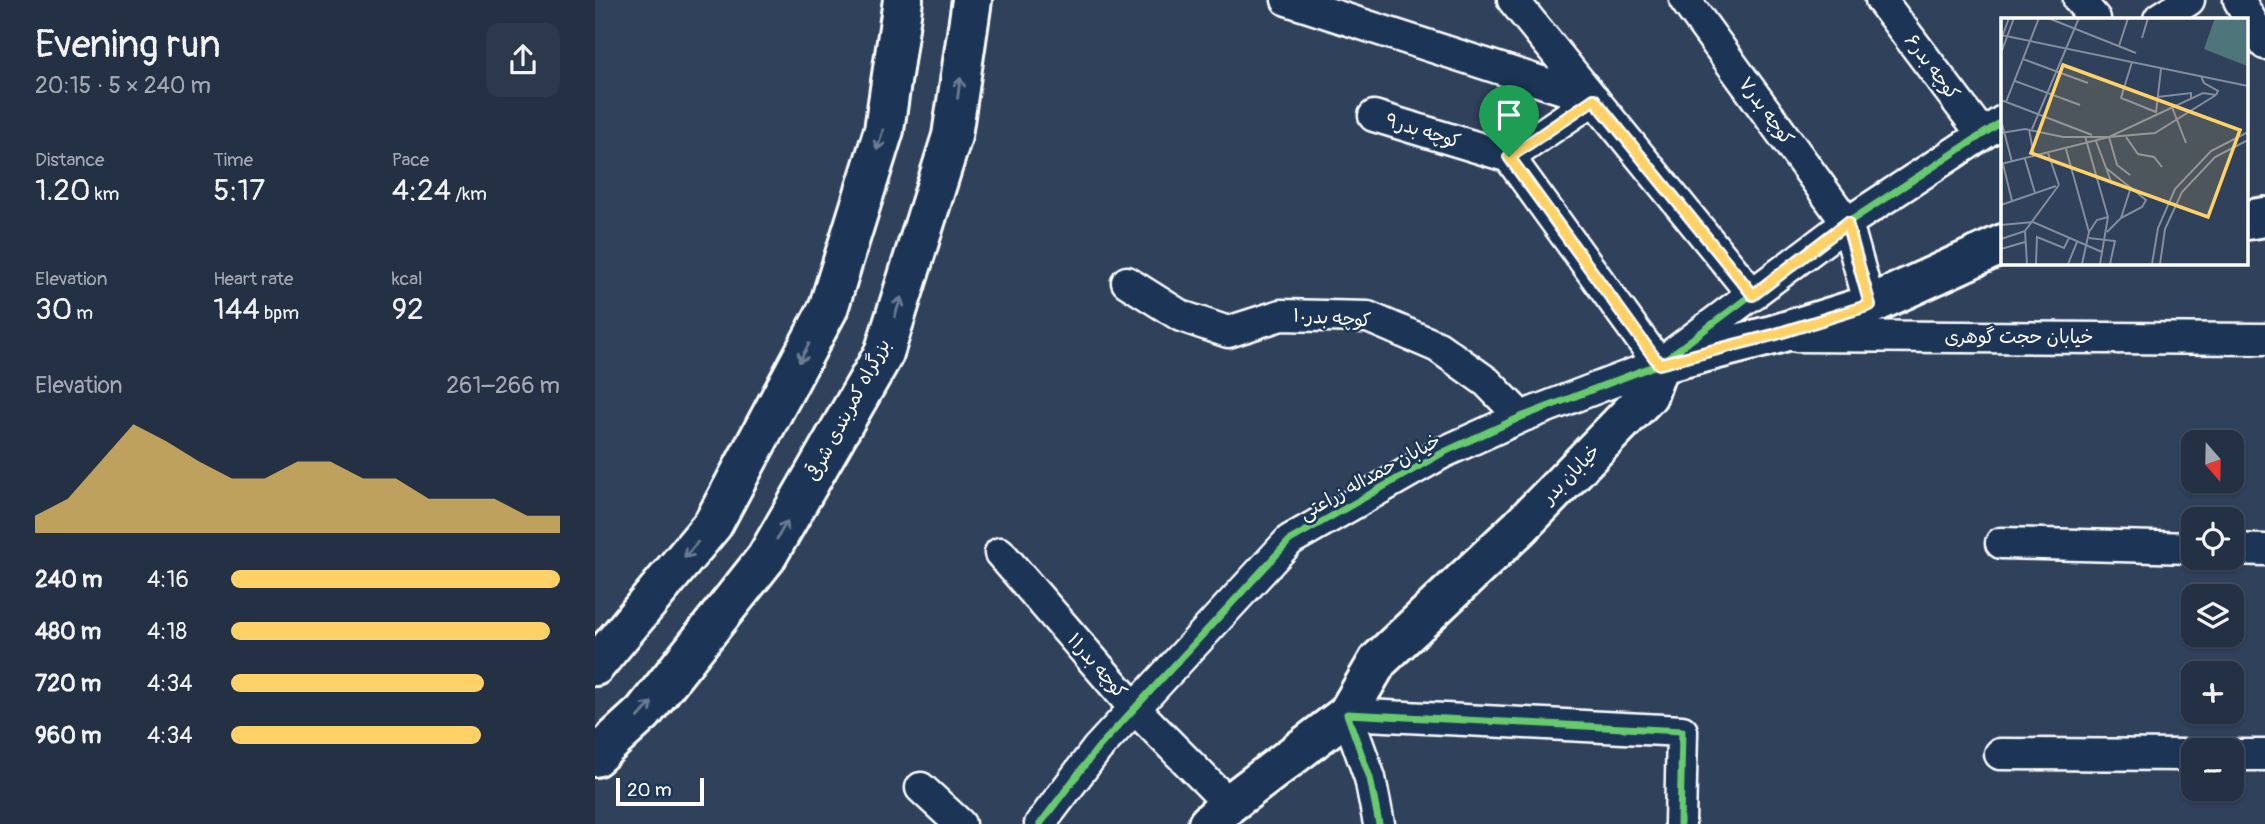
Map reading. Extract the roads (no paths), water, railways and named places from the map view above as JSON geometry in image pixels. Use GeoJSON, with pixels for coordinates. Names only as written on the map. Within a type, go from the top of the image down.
{"type":"FeatureCollection","features":[{"type":"Feature","properties":{"kind":"main road"},"geometry":{"type":"LineString","coordinates":[[595,666],[713,524],[828,309],[884,130],[903,0]]}},
{"type":"Feature","properties":{"kind":"main road","name":"بزرگراه کمربندی شرقی"},"geometry":{"type":"LineString","coordinates":[[595,757],[643,713],[766,558],[884,353],[953,136],[972,0]]}},
{"type":"Feature","properties":{"kind":"main road"},"geometry":{"type":"LineString","coordinates":[[2247,220],[2265,218]]}},
{"type":"Feature","properties":{"kind":"main road"},"geometry":{"type":"LineString","coordinates":[[1659,364],[1773,335],[1870,305],[2001,245]]}},
{"type":"Feature","properties":{"kind":"main road","name":"خیابان بدر"},"geometry":{"type":"LineString","coordinates":[[1218,814],[1347,714],[1378,661],[1520,527],[1648,396],[1659,364]]}},
{"type":"Feature","properties":{"kind":"street"},"geometry":{"type":"LineString","coordinates":[[1287,0],[1324,7],[1594,99]]}},
{"type":"Feature","properties":{"kind":"street"},"geometry":{"type":"LineString","coordinates":[[1513,0],[1753,295]]}},
{"type":"Feature","properties":{"kind":"street","name":"کوچه بدر۷"},"geometry":{"type":"LineString","coordinates":[[1685,0],[1847,223]]}},
{"type":"Feature","properties":{"kind":"street","name":"کوچه بدر۶"},"geometry":{"type":"LineString","coordinates":[[1881,0],[1992,128]]}},
{"type":"Feature","properties":{"kind":"street"},"geometry":{"type":"LineString","coordinates":[[2079,0],[2094,18]]}},
{"type":"Feature","properties":{"kind":"street"},"geometry":{"type":"LineString","coordinates":[[2161,18],[2189,0]]}},
{"type":"Feature","properties":{"kind":"street"},"geometry":{"type":"LineString","coordinates":[[2239,0],[2265,44]]}},
{"type":"Feature","properties":{"kind":"street"},"geometry":{"type":"LineString","coordinates":[[1594,99],[1509,157],[1659,364]]}},
{"type":"Feature","properties":{"kind":"street","name":"کوچه بدر۹"},"geometry":{"type":"LineString","coordinates":[[1374,116],[1509,157]]}},
{"type":"Feature","properties":{"kind":"street","name":"خیابان حمداله زراعتی"},"geometry":{"type":"LineString","coordinates":[[1040,824],[1097,749],[1290,540],[1444,452],[1521,418],[1659,364],[1847,223],[1992,128]]}},
{"type":"Feature","properties":{"kind":"street"},"geometry":{"type":"LineString","coordinates":[[1847,223],[1870,305]]}},
{"type":"Feature","properties":{"kind":"street","name":"کوچه بدر۱۰"},"geometry":{"type":"LineString","coordinates":[[1127,282],[1181,316],[1228,332],[1281,315],[1368,317],[1438,347],[1487,382],[1521,418]]}},
{"type":"Feature","properties":{"kind":"street","name":"خیابان حجت گوهری"},"geometry":{"type":"LineString","coordinates":[[1773,335],[2265,339]]}},
{"type":"Feature","properties":{"kind":"street"},"geometry":{"type":"LineString","coordinates":[[2001,543],[2181,548]]}},
{"type":"Feature","properties":{"kind":"street"},"geometry":{"type":"LineString","coordinates":[[2244,549],[2265,550]]}},
{"type":"Feature","properties":{"kind":"street","name":"کوچه بدر۱۱"},"geometry":{"type":"LineString","coordinates":[[1000,553],[1135,709],[1218,814]]}},
{"type":"Feature","properties":{"kind":"street"},"geometry":{"type":"LineString","coordinates":[[1379,824],[1370,778],[1347,714],[1682,731],[1680,824]]}},
{"type":"Feature","properties":{"kind":"street"},"geometry":{"type":"LineString","coordinates":[[2000,754],[2181,755]]}},
{"type":"Feature","properties":{"kind":"street"},"geometry":{"type":"LineString","coordinates":[[2244,755],[2265,755]]}},
{"type":"Feature","properties":{"kind":"street"},"geometry":{"type":"LineString","coordinates":[[921,788],[960,824]]}}]}
